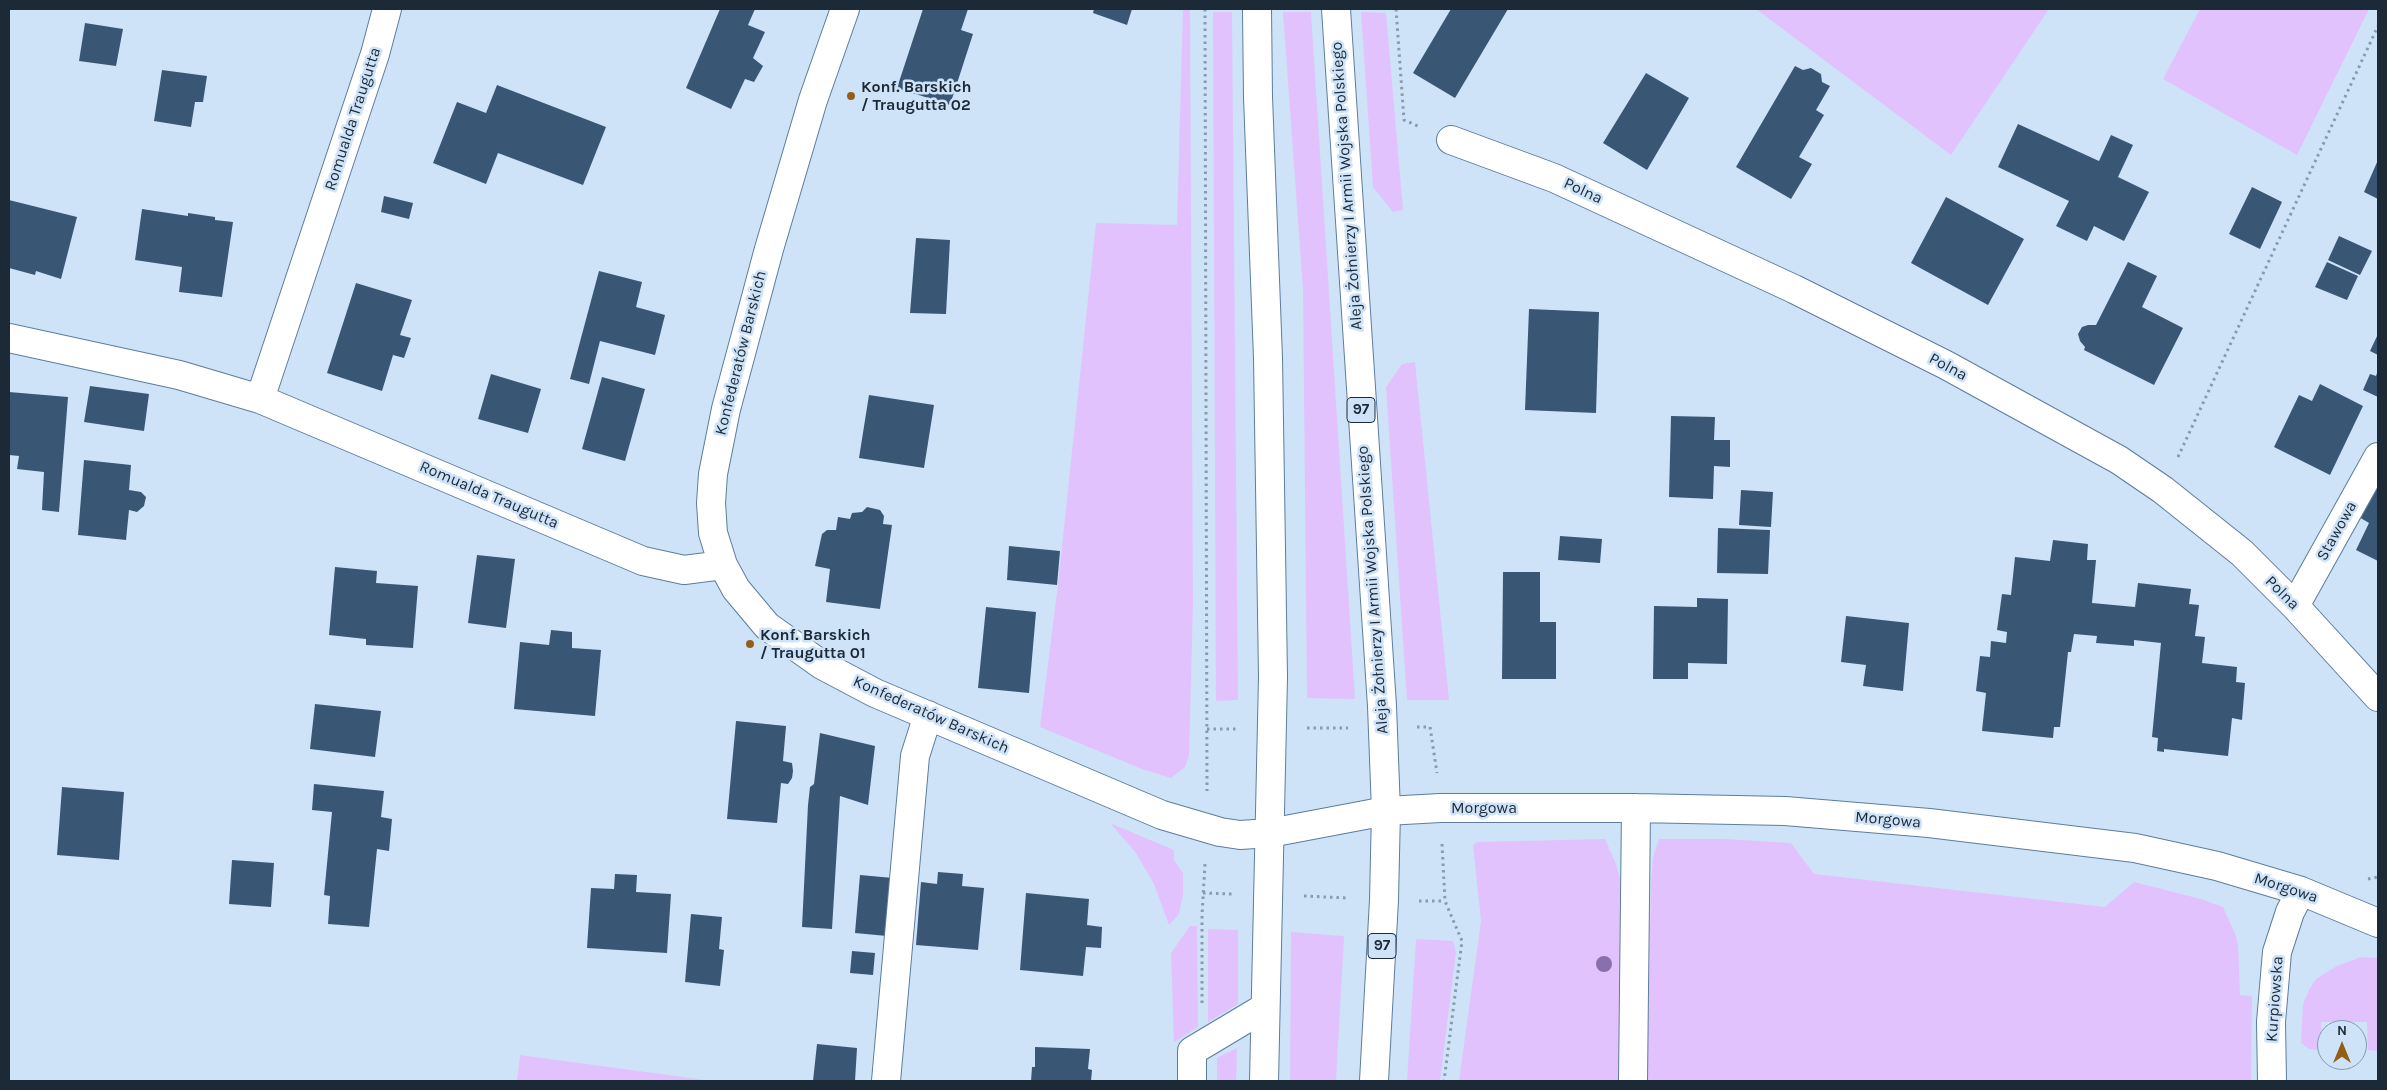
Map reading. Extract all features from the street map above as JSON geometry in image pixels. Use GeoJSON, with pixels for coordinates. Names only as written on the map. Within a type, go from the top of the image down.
{"type":"FeatureCollection","features":[{"type":"Feature","properties":{"kind":"street","name":"Romualda Traugutta"},"geometry":{"type":"LineString","coordinates":[[260,399],[372,63],[387,9]]}},
{"type":"Feature","properties":{"kind":"street","name":"Konfederatów Barskich"},"geometry":{"type":"LineString","coordinates":[[845,9],[790,175],[717,449],[713,474],[711,519],[713,533],[723,565],[736,589],[752,610],[780,637],[822,665],[875,693],[1162,814],[1220,832],[1240,835],[1270,832],[1386,811]]}},
{"type":"Feature","properties":{"kind":"street"},"geometry":{"type":"LineString","coordinates":[[1257,9],[1258,97],[1268,358],[1272,729],[1264,1008],[1264,1081]]}},
{"type":"Feature","properties":{"kind":"street","name":"Aleja Żołnierzy I Armii Wojska Polskiego"},"geometry":{"type":"LineString","coordinates":[[1336,9],[1386,811],[1384,900],[1374,1081]]}},
{"type":"Feature","properties":{"kind":"street","name":"Polna"},"geometry":{"type":"LineString","coordinates":[[1451,140],[1554,178],[1794,289],[1946,365],[2119,460],[2163,490],[2242,553],[2295,606],[2378,697]]}},
{"type":"Feature","properties":{"kind":"street","name":"Romualda Traugutta"},"geometry":{"type":"LineString","coordinates":[[9,338],[179,375],[260,399],[643,561],[684,570],[723,565]]}},
{"type":"Feature","properties":{"kind":"street","name":"Stawowa"},"geometry":{"type":"LineString","coordinates":[[2295,606],[2378,457]]}},
{"type":"Feature","properties":{"kind":"street"},"geometry":{"type":"LineString","coordinates":[[886,1081],[915,756],[928,715]]}},
{"type":"Feature","properties":{"kind":"street","name":"Morgowa"},"geometry":{"type":"LineString","coordinates":[[1386,811],[1440,808],[1636,808],[1785,811],[2038,835],[2135,848],[2217,866],[2301,891],[2378,922]]}},
{"type":"Feature","properties":{"kind":"street"},"geometry":{"type":"LineString","coordinates":[[1633,1081],[1636,808]]}},
{"type":"Feature","properties":{"kind":"street","name":"Kurpiowska"},"geometry":{"type":"LineString","coordinates":[[2272,1081],[2271,1022],[2278,952],[2290,912],[2301,891]]}},
{"type":"Feature","properties":{"kind":"street"},"geometry":{"type":"LineString","coordinates":[[1192,1081],[1192,1051],[1264,1008]]}},
{"type":"Feature","properties":{"kind":"path"},"geometry":{"type":"LineString","coordinates":[[1205,9],[1207,729],[1430,727],[1438,781]]}},
{"type":"Feature","properties":{"kind":"path"},"geometry":{"type":"LineString","coordinates":[[1396,9],[1404,120],[1451,140]]}},
{"type":"Feature","properties":{"kind":"path"},"geometry":{"type":"LineString","coordinates":[[2163,490],[2378,26]]}},
{"type":"Feature","properties":{"kind":"path"},"geometry":{"type":"LineString","coordinates":[[1442,839],[1445,901],[1462,941],[1444,1081]]}},
{"type":"Feature","properties":{"kind":"path"},"geometry":{"type":"LineString","coordinates":[[1192,1051],[1202,1022],[1203,893],[1445,901]]}},
{"type":"Feature","properties":{"kind":"shaded area"},"geometry":{"type":"Polygon","coordinates":[[[1183,9],[1190,9],[1193,603],[1189,755],[1185,767],[1171,778],[1142,769],[1040,727],[1058,585],[1096,223],[1177,225],[1183,9]]]}},
{"type":"Feature","properties":{"kind":"shaded area"},"geometry":{"type":"Polygon","coordinates":[[[1756,9],[2049,9],[1951,155],[1756,9]]]}},
{"type":"Feature","properties":{"kind":"shaded area"},"geometry":{"type":"Polygon","coordinates":[[[2200,9],[2369,9],[2297,155],[2163,79],[2200,9]]]}},
{"type":"Feature","properties":{"kind":"shaded area"},"geometry":{"type":"Polygon","coordinates":[[[1213,12],[1232,12],[1238,700],[1216,701],[1213,12]]]}},
{"type":"Feature","properties":{"kind":"shaded area"},"geometry":{"type":"Polygon","coordinates":[[[1283,12],[1311,12],[1355,699],[1307,698],[1303,290],[1283,12]]]}},
{"type":"Feature","properties":{"kind":"shaded area"},"geometry":{"type":"Polygon","coordinates":[[[1361,12],[1386,13],[1403,210],[1393,212],[1373,187],[1361,12]]]}},
{"type":"Feature","properties":{"kind":"shaded area"},"geometry":{"type":"Polygon","coordinates":[[[1415,362],[1449,700],[1407,700],[1386,387],[1402,364],[1415,362]]]}},
{"type":"Feature","properties":{"kind":"shaded area"},"geometry":{"type":"Polygon","coordinates":[[[1110,823],[1174,850],[1174,860],[1183,873],[1183,895],[1179,914],[1169,925],[1154,884],[1136,853],[1110,823]]]}},
{"type":"Feature","properties":{"kind":"shaded area"},"geometry":{"type":"Polygon","coordinates":[[[1605,839],[1616,864],[1622,887],[1621,1081],[1459,1081],[1481,921],[1473,845],[1477,842],[1605,839]]]}},
{"type":"Feature","properties":{"kind":"shaded area"},"geometry":{"type":"Polygon","coordinates":[[[1659,839],[1725,839],[1791,843],[1814,874],[2105,907],[2134,882],[2201,899],[2223,907],[2236,936],[2238,946],[2240,995],[2252,996],[2251,1081],[1647,1081],[1651,882],[1653,857],[1659,839]]]}},
{"type":"Feature","properties":{"kind":"shaded area"},"geometry":{"type":"Polygon","coordinates":[[[1190,926],[1197,926],[1198,1027],[1174,1042],[1171,953],[1190,926]]]}},
{"type":"Feature","properties":{"kind":"shaded area"},"geometry":{"type":"Polygon","coordinates":[[[1208,929],[1238,930],[1238,1004],[1208,1022],[1208,929]]]}},
{"type":"Feature","properties":{"kind":"shaded area"},"geometry":{"type":"Polygon","coordinates":[[[1291,932],[1344,936],[1336,1081],[1290,1081],[1291,932]]]}},
{"type":"Feature","properties":{"kind":"shaded area"},"geometry":{"type":"Polygon","coordinates":[[[1416,939],[1453,941],[1456,952],[1440,1081],[1407,1081],[1416,939]]]}},
{"type":"Feature","properties":{"kind":"shaded area"},"geometry":{"type":"Polygon","coordinates":[[[2361,957],[2378,958],[2378,1051],[2368,1050],[2367,1020],[2317,1020],[2317,1050],[2309,1049],[2301,1043],[2303,1004],[2310,988],[2316,979],[2337,966],[2361,957]]]}},
{"type":"Feature","properties":{"kind":"shaded area"},"geometry":{"type":"Polygon","coordinates":[[[1237,1048],[1236,1081],[1217,1081],[1217,1058],[1237,1048]]]}},
{"type":"Feature","properties":{"kind":"shaded area"},"geometry":{"type":"Polygon","coordinates":[[[520,1055],[712,1081],[517,1081],[520,1055]]]}},
{"type":"Feature","properties":{"kind":"building"},"geometry":{"type":"Polygon","coordinates":[[[720,9],[755,9],[748,25],[765,32],[753,58],[763,66],[754,82],[745,79],[731,109],[686,88],[720,9]]]}},
{"type":"Feature","properties":{"kind":"building"},"geometry":{"type":"Polygon","coordinates":[[[923,9],[968,9],[961,30],[973,34],[950,105],[897,88],[923,9]]]}},
{"type":"Feature","properties":{"kind":"building"},"geometry":{"type":"Polygon","coordinates":[[[1094,9],[1132,9],[1127,25],[1093,13],[1094,9]]]}},
{"type":"Feature","properties":{"kind":"building"},"geometry":{"type":"Polygon","coordinates":[[[1451,9],[1508,9],[1455,98],[1413,73],[1451,9]]]}},
{"type":"Feature","properties":{"kind":"building"},"geometry":{"type":"Polygon","coordinates":[[[85,23],[123,29],[116,66],[79,61],[85,23]]]}},
{"type":"Feature","properties":{"kind":"building"},"geometry":{"type":"Polygon","coordinates":[[[1795,66],[1803,70],[1811,68],[1821,74],[1822,82],[1830,86],[1816,110],[1824,115],[1799,157],[1812,164],[1791,199],[1736,167],[1795,66]]]}},
{"type":"Feature","properties":{"kind":"building"},"geometry":{"type":"Polygon","coordinates":[[[162,70],[207,76],[203,102],[195,102],[191,127],[154,121],[162,70]]]}},
{"type":"Feature","properties":{"kind":"building"},"geometry":{"type":"Polygon","coordinates":[[[1646,73],[1689,98],[1647,170],[1603,143],[1646,73]]]}},
{"type":"Feature","properties":{"kind":"building"},"geometry":{"type":"Polygon","coordinates":[[[497,85],[606,127],[583,185],[498,153],[486,184],[433,163],[457,102],[486,113],[497,85]]]}},
{"type":"Feature","properties":{"kind":"building"},"geometry":{"type":"Polygon","coordinates":[[[2018,124],[2099,161],[2111,135],[2133,145],[2118,177],[2149,192],[2124,241],[2094,226],[2087,241],[2056,226],[2069,201],[1998,167],[2018,124]]]}},
{"type":"Feature","properties":{"kind":"building"},"geometry":{"type":"Polygon","coordinates":[[[2378,160],[2378,199],[2364,192],[2378,160]]]}},
{"type":"Feature","properties":{"kind":"building"},"geometry":{"type":"Polygon","coordinates":[[[2252,187],[2282,202],[2260,249],[2229,234],[2252,187]]]}},
{"type":"Feature","properties":{"kind":"building"},"geometry":{"type":"Polygon","coordinates":[[[384,196],[413,203],[409,219],[381,212],[384,196]]]}},
{"type":"Feature","properties":{"kind":"building"},"geometry":{"type":"Polygon","coordinates":[[[1946,197],[2024,239],[1988,305],[1911,263],[1946,197]]]}},
{"type":"Feature","properties":{"kind":"building"},"geometry":{"type":"Polygon","coordinates":[[[9,200],[77,217],[61,279],[36,271],[35,275],[9,268],[9,200]]]}},
{"type":"Feature","properties":{"kind":"building"},"geometry":{"type":"Polygon","coordinates":[[[142,209],[188,216],[188,213],[215,217],[215,220],[233,222],[222,297],[179,292],[182,267],[135,260],[142,209]]]}},
{"type":"Feature","properties":{"kind":"building"},"geometry":{"type":"Polygon","coordinates":[[[2339,236],[2372,251],[2360,275],[2328,260],[2339,236]]]}},
{"type":"Feature","properties":{"kind":"building"},"geometry":{"type":"Polygon","coordinates":[[[916,238],[950,240],[946,314],[910,313],[916,238]]]}},
{"type":"Feature","properties":{"kind":"building"},"geometry":{"type":"Polygon","coordinates":[[[2128,262],[2157,276],[2142,307],[2183,328],[2154,385],[2084,350],[2085,347],[2080,341],[2078,334],[2082,327],[2096,325],[2128,262]]]}},
{"type":"Feature","properties":{"kind":"building"},"geometry":{"type":"Polygon","coordinates":[[[2327,262],[2358,276],[2347,300],[2315,287],[2327,262]]]}},
{"type":"Feature","properties":{"kind":"building"},"geometry":{"type":"Polygon","coordinates":[[[599,271],[642,282],[636,307],[665,315],[655,355],[600,341],[589,384],[570,379],[599,271]]]}},
{"type":"Feature","properties":{"kind":"building"},"geometry":{"type":"Polygon","coordinates":[[[356,283],[412,300],[400,335],[411,338],[404,358],[393,355],[382,391],[327,373],[356,283]]]}},
{"type":"Feature","properties":{"kind":"building"},"geometry":{"type":"Polygon","coordinates":[[[1529,309],[1599,312],[1596,413],[1525,410],[1529,309]]]}},
{"type":"Feature","properties":{"kind":"building"},"geometry":{"type":"Polygon","coordinates":[[[2378,334],[2378,355],[2370,351],[2378,334]]]}},
{"type":"Feature","properties":{"kind":"building"},"geometry":{"type":"Polygon","coordinates":[[[2378,370],[2378,397],[2363,390],[2370,374],[2376,376],[2378,370]]]}},
{"type":"Feature","properties":{"kind":"building"},"geometry":{"type":"Polygon","coordinates":[[[491,374],[541,389],[528,433],[478,419],[491,374]]]}},
{"type":"Feature","properties":{"kind":"building"},"geometry":{"type":"Polygon","coordinates":[[[602,377],[645,389],[625,461],[582,449],[602,377]]]}},
{"type":"Feature","properties":{"kind":"building"},"geometry":{"type":"Polygon","coordinates":[[[2320,384],[2363,406],[2330,475],[2274,447],[2299,395],[2312,401],[2320,384]]]}},
{"type":"Feature","properties":{"kind":"building"},"geometry":{"type":"Polygon","coordinates":[[[90,386],[149,394],[144,431],[84,422],[90,386]]]}},
{"type":"Feature","properties":{"kind":"building"},"geometry":{"type":"Polygon","coordinates":[[[9,392],[68,397],[59,512],[42,510],[44,472],[17,469],[19,456],[9,455],[9,392]]]}},
{"type":"Feature","properties":{"kind":"building"},"geometry":{"type":"Polygon","coordinates":[[[869,395],[934,405],[924,468],[859,458],[869,395]]]}},
{"type":"Feature","properties":{"kind":"building"},"geometry":{"type":"Polygon","coordinates":[[[1671,416],[1715,417],[1714,440],[1730,440],[1730,467],[1714,466],[1713,499],[1669,497],[1671,416]]]}},
{"type":"Feature","properties":{"kind":"building"},"geometry":{"type":"Polygon","coordinates":[[[84,460],[131,465],[129,490],[141,492],[146,497],[144,506],[137,512],[129,510],[126,540],[78,535],[84,460]]]}},
{"type":"Feature","properties":{"kind":"building"},"geometry":{"type":"Polygon","coordinates":[[[2378,479],[2378,561],[2356,550],[2369,523],[2359,517],[2378,479]]]}},
{"type":"Feature","properties":{"kind":"building"},"geometry":{"type":"Polygon","coordinates":[[[1741,490],[1773,492],[1771,527],[1739,525],[1741,490]]]}},
{"type":"Feature","properties":{"kind":"building"},"geometry":{"type":"Polygon","coordinates":[[[867,507],[880,510],[884,516],[883,524],[892,525],[880,609],[826,602],[830,569],[815,566],[822,534],[827,530],[836,530],[838,517],[850,519],[852,513],[862,512],[867,507]]]}},
{"type":"Feature","properties":{"kind":"building"},"geometry":{"type":"Polygon","coordinates":[[[1718,528],[1770,530],[1768,574],[1717,573],[1718,528]]]}},
{"type":"Feature","properties":{"kind":"building"},"geometry":{"type":"Polygon","coordinates":[[[1560,536],[1602,539],[1600,563],[1558,560],[1560,536]]]}},
{"type":"Feature","properties":{"kind":"building"},"geometry":{"type":"Polygon","coordinates":[[[2053,540],[2088,544],[2087,560],[2096,560],[2092,603],[2135,607],[2138,583],[2191,589],[2189,604],[2199,605],[2195,636],[2205,637],[2202,663],[2237,667],[2236,682],[2245,683],[2242,720],[2232,718],[2228,756],[2164,749],[2164,752],[2157,751],[2158,738],[2152,737],[2161,643],[2134,640],[2134,646],[2096,643],[2097,636],[2074,634],[2071,652],[2068,652],[2060,727],[2054,727],[2053,738],[1982,731],[1986,693],[1976,691],[1980,656],[1990,657],[1991,641],[2006,643],[2007,632],[1997,630],[2002,594],[2011,595],[2015,557],[2050,561],[2053,540]]]}},
{"type":"Feature","properties":{"kind":"building"},"geometry":{"type":"Polygon","coordinates":[[[1009,546],[1060,551],[1057,585],[1007,580],[1009,546]]]}},
{"type":"Feature","properties":{"kind":"building"},"geometry":{"type":"Polygon","coordinates":[[[477,555],[515,559],[506,628],[468,623],[477,555]]]}},
{"type":"Feature","properties":{"kind":"building"},"geometry":{"type":"Polygon","coordinates":[[[335,567],[377,571],[376,583],[418,586],[413,648],[366,645],[366,639],[329,635],[335,567]]]}},
{"type":"Feature","properties":{"kind":"building"},"geometry":{"type":"Polygon","coordinates":[[[1503,572],[1540,572],[1540,622],[1556,622],[1556,679],[1502,679],[1503,572]]]}},
{"type":"Feature","properties":{"kind":"building"},"geometry":{"type":"Polygon","coordinates":[[[1697,598],[1728,599],[1727,664],[1688,663],[1688,679],[1653,679],[1654,606],[1697,607],[1697,598]]]}},
{"type":"Feature","properties":{"kind":"building"},"geometry":{"type":"Polygon","coordinates":[[[986,607],[1036,612],[1029,693],[978,688],[986,607]]]}},
{"type":"Feature","properties":{"kind":"building"},"geometry":{"type":"Polygon","coordinates":[[[1846,616],[1909,623],[1903,691],[1863,686],[1866,665],[1841,662],[1846,616]]]}},
{"type":"Feature","properties":{"kind":"building"},"geometry":{"type":"Polygon","coordinates":[[[551,630],[572,632],[572,648],[601,650],[595,716],[514,709],[520,642],[549,645],[551,630]]]}},
{"type":"Feature","properties":{"kind":"building"},"geometry":{"type":"Polygon","coordinates":[[[315,704],[381,711],[375,757],[310,749],[315,704]]]}},
{"type":"Feature","properties":{"kind":"building"},"geometry":{"type":"Polygon","coordinates":[[[736,721],[786,726],[783,761],[792,763],[793,771],[792,778],[788,784],[781,783],[777,823],[727,819],[736,721]]]}},
{"type":"Feature","properties":{"kind":"building"},"geometry":{"type":"Polygon","coordinates":[[[820,733],[875,746],[868,805],[840,796],[832,929],[802,927],[808,805],[810,787],[814,784],[820,733]]]}},
{"type":"Feature","properties":{"kind":"building"},"geometry":{"type":"Polygon","coordinates":[[[314,784],[384,791],[381,817],[392,819],[389,851],[377,849],[369,927],[328,924],[330,896],[324,895],[332,812],[312,810],[314,784]]]}},
{"type":"Feature","properties":{"kind":"building"},"geometry":{"type":"Polygon","coordinates":[[[62,787],[124,792],[119,860],[57,855],[62,787]]]}},
{"type":"Feature","properties":{"kind":"building"},"geometry":{"type":"Polygon","coordinates":[[[232,860],[274,863],[271,907],[229,904],[232,860]]]}},
{"type":"Feature","properties":{"kind":"building"},"geometry":{"type":"Polygon","coordinates":[[[938,872],[963,874],[962,886],[984,888],[978,950],[916,945],[921,882],[937,884],[938,872]]]}},
{"type":"Feature","properties":{"kind":"building"},"geometry":{"type":"Polygon","coordinates":[[[615,874],[637,875],[636,892],[671,894],[667,953],[587,948],[591,888],[614,889],[615,874]]]}},
{"type":"Feature","properties":{"kind":"building"},"geometry":{"type":"Polygon","coordinates":[[[860,875],[893,878],[887,936],[855,933],[860,875]]]}},
{"type":"Feature","properties":{"kind":"building"},"geometry":{"type":"Polygon","coordinates":[[[1026,893],[1089,899],[1087,925],[1102,927],[1101,948],[1086,947],[1083,976],[1020,970],[1026,893]]]}},
{"type":"Feature","properties":{"kind":"building"},"geometry":{"type":"Polygon","coordinates":[[[691,914],[722,917],[719,949],[724,950],[720,986],[685,982],[691,914]]]}},
{"type":"Feature","properties":{"kind":"building"},"geometry":{"type":"Polygon","coordinates":[[[852,951],[875,953],[873,975],[850,973],[852,951]]]}},
{"type":"Feature","properties":{"kind":"building"},"geometry":{"type":"Polygon","coordinates":[[[817,1044],[857,1048],[855,1081],[813,1081],[817,1044]]]}},
{"type":"Feature","properties":{"kind":"building"},"geometry":{"type":"Polygon","coordinates":[[[1035,1047],[1090,1049],[1088,1069],[1092,1070],[1091,1081],[1031,1081],[1032,1067],[1035,1067],[1035,1047]]]}},
{"type":"Feature","properties":{"kind":"place","name":"Konf. Barskich / Traugutta 02"},"geometry":{"type":"Point","coordinates":[851,96]}},
{"type":"Feature","properties":{"kind":"place","name":"Konf. Barskich / Traugutta 01"},"geometry":{"type":"Point","coordinates":[750,644]}}]}
